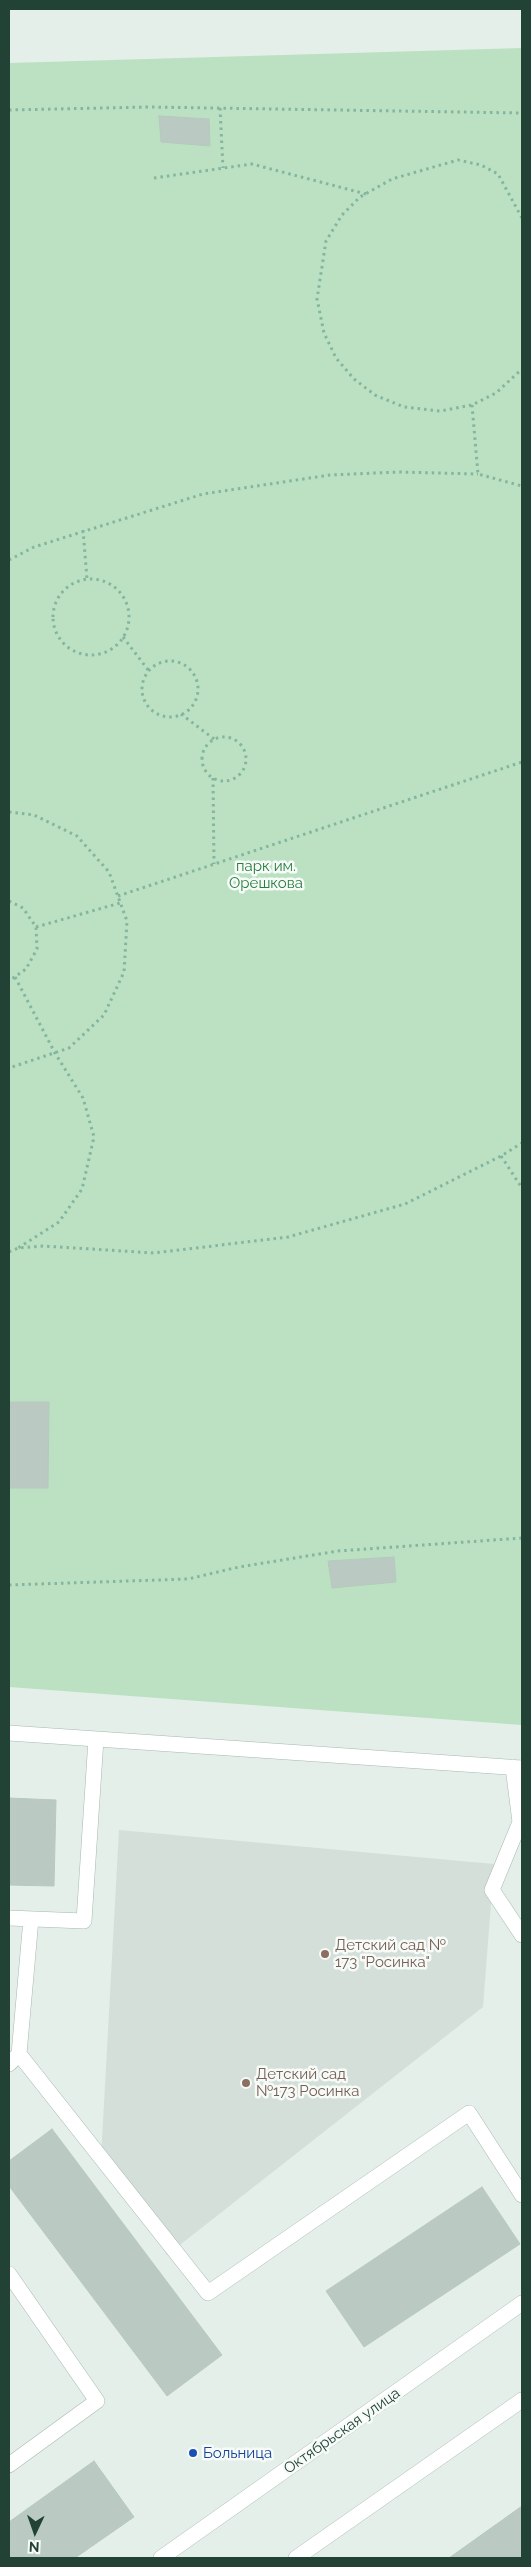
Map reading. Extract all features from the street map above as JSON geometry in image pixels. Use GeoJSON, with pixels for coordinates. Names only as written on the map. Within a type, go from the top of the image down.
{"type":"FeatureCollection","features":[{"type":"Feature","properties":{"kind":"street"},"geometry":{"type":"LineString","coordinates":[[9,1733],[518,1767],[520,1822],[492,1890],[522,1935]]}},
{"type":"Feature","properties":{"kind":"street"},"geometry":{"type":"LineString","coordinates":[[9,1918],[84,1922],[96,1738]]}},
{"type":"Feature","properties":{"kind":"street"},"geometry":{"type":"LineString","coordinates":[[31,1919],[14,2059],[208,2293],[468,2113],[522,2195]]}},
{"type":"Feature","properties":{"kind":"street"},"geometry":{"type":"LineString","coordinates":[[9,2274],[97,2401],[9,2465]]}},
{"type":"Feature","properties":{"kind":"street","name":"Октябрьская улица"},"geometry":{"type":"LineString","coordinates":[[161,2558],[522,2303]]}},
{"type":"Feature","properties":{"kind":"street"},"geometry":{"type":"LineString","coordinates":[[296,2558],[522,2400]]}},
{"type":"Feature","properties":{"kind":"path"},"geometry":{"type":"LineString","coordinates":[[9,110],[149,107],[522,113]]}},
{"type":"Feature","properties":{"kind":"path"},"geometry":{"type":"LineString","coordinates":[[220,108],[223,168]]}},
{"type":"Feature","properties":{"kind":"path"},"geometry":{"type":"LineString","coordinates":[[522,218],[498,174],[480,165],[458,160],[392,179],[366,194],[342,215],[326,241],[320,268],[317,299],[324,333],[336,358],[354,379],[375,395],[404,407],[440,411],[472,405],[496,393],[522,369]]}},
{"type":"Feature","properties":{"kind":"path"},"geometry":{"type":"LineString","coordinates":[[154,178],[252,164],[366,194]]}},
{"type":"Feature","properties":{"kind":"path"},"geometry":{"type":"LineString","coordinates":[[472,405],[478,474]]}},
{"type":"Feature","properties":{"kind":"path"},"geometry":{"type":"LineString","coordinates":[[9,560],[34,547],[83,530],[203,494],[320,477],[399,472],[478,474],[522,486]]}},
{"type":"Feature","properties":{"kind":"path"},"geometry":{"type":"LineString","coordinates":[[83,530],[87,579]]}},
{"type":"Feature","properties":{"kind":"path"},"geometry":{"type":"LineString","coordinates":[[87,579],[105,580],[117,589],[126,601],[130,616],[127,630],[123,637],[119,643],[106,652],[92,655],[77,653],[64,645],[55,632],[52,617],[54,603],[62,590],[75,581],[87,579]]}},
{"type":"Feature","properties":{"kind":"path"},"geometry":{"type":"LineString","coordinates":[[123,637],[150,671]]}},
{"type":"Feature","properties":{"kind":"path"},"geometry":{"type":"LineString","coordinates":[[174,661],[187,667],[195,677],[199,690],[195,703],[186,713],[181,714],[174,717],[160,716],[149,708],[143,696],[143,682],[150,671],[161,663],[174,661]]}},
{"type":"Feature","properties":{"kind":"path"},"geometry":{"type":"LineString","coordinates":[[181,714],[214,739]]}},
{"type":"Feature","properties":{"kind":"path"},"geometry":{"type":"LineString","coordinates":[[226,737],[238,742],[246,752],[246,765],[240,776],[228,782],[212,778],[205,773],[202,761],[204,748],[214,739],[226,737]]}},
{"type":"Feature","properties":{"kind":"path"},"geometry":{"type":"LineString","coordinates":[[118,896],[522,762]]}},
{"type":"Feature","properties":{"kind":"path"},"geometry":{"type":"LineString","coordinates":[[212,778],[214,864]]}},
{"type":"Feature","properties":{"kind":"path"},"geometry":{"type":"LineString","coordinates":[[9,812],[34,815],[77,836],[109,872],[127,921],[124,972],[104,1015],[69,1048],[9,1068]]}},
{"type":"Feature","properties":{"kind":"path"},"geometry":{"type":"LineString","coordinates":[[9,901],[23,908],[36,927],[37,949],[26,969],[9,981]]}},
{"type":"Feature","properties":{"kind":"path"},"geometry":{"type":"LineString","coordinates":[[36,927],[120,903]]}},
{"type":"Feature","properties":{"kind":"path"},"geometry":{"type":"LineString","coordinates":[[9,1252],[59,1222],[82,1190],[94,1137],[83,1098],[55,1053],[15,977]]}},
{"type":"Feature","properties":{"kind":"path"},"geometry":{"type":"LineString","coordinates":[[18,1248],[43,1246],[154,1253],[288,1237],[405,1204],[501,1156],[522,1143]]}},
{"type":"Feature","properties":{"kind":"path"},"geometry":{"type":"LineString","coordinates":[[501,1156],[522,1188]]}},
{"type":"Feature","properties":{"kind":"path"},"geometry":{"type":"LineString","coordinates":[[9,1584],[188,1580],[240,1567],[338,1551],[522,1538]]}},
{"type":"Feature","properties":{"kind":"shaded area","name":"Детский сад №173 Росинка"},"geometry":{"type":"Polygon","coordinates":[[[119,1830],[494,1864],[483,2007],[167,2255],[101,2158],[119,1830]]]}},
{"type":"Feature","properties":{"kind":"green space","name":"парк им. Орешкова"},"geometry":{"type":"Polygon","coordinates":[[[522,48],[522,1725],[9,1687],[9,63],[522,48]]]}},
{"type":"Feature","properties":{"kind":"building"},"geometry":{"type":"Polygon","coordinates":[[[159,116],[209,119],[210,146],[161,142],[159,116]]]}},
{"type":"Feature","properties":{"kind":"building"},"geometry":{"type":"Polygon","coordinates":[[[9,1402],[49,1402],[48,1488],[9,1488],[9,1402]]]}},
{"type":"Feature","properties":{"kind":"building"},"geometry":{"type":"Polygon","coordinates":[[[394,1557],[396,1582],[332,1588],[328,1561],[394,1557]]]}},
{"type":"Feature","properties":{"kind":"building"},"geometry":{"type":"Polygon","coordinates":[[[9,1798],[56,1800],[54,1886],[9,1885],[9,1798]]]}},
{"type":"Feature","properties":{"kind":"building"},"geometry":{"type":"Polygon","coordinates":[[[52,2129],[222,2355],[167,2396],[9,2186],[9,2161],[52,2129]]]}},
{"type":"Feature","properties":{"kind":"building"},"geometry":{"type":"Polygon","coordinates":[[[482,2187],[520,2244],[364,2347],[326,2291],[482,2187]]]}},
{"type":"Feature","properties":{"kind":"building"},"geometry":{"type":"Polygon","coordinates":[[[94,2461],[134,2517],[75,2558],[9,2558],[9,2522],[94,2461]]]}},
{"type":"Feature","properties":{"kind":"building"},"geometry":{"type":"Polygon","coordinates":[[[522,2506],[522,2558],[449,2558],[522,2506]]]}},
{"type":"Feature","properties":{"kind":"place","name":"Детский сад № 173 \"Росинка\""},"geometry":{"type":"Point","coordinates":[325,1954]}},
{"type":"Feature","properties":{"kind":"place","name":"Детский сад №173 Росинка"},"geometry":{"type":"Point","coordinates":[246,2083]}},
{"type":"Feature","properties":{"kind":"place","name":"Больница"},"geometry":{"type":"Point","coordinates":[193,2453]}}]}
